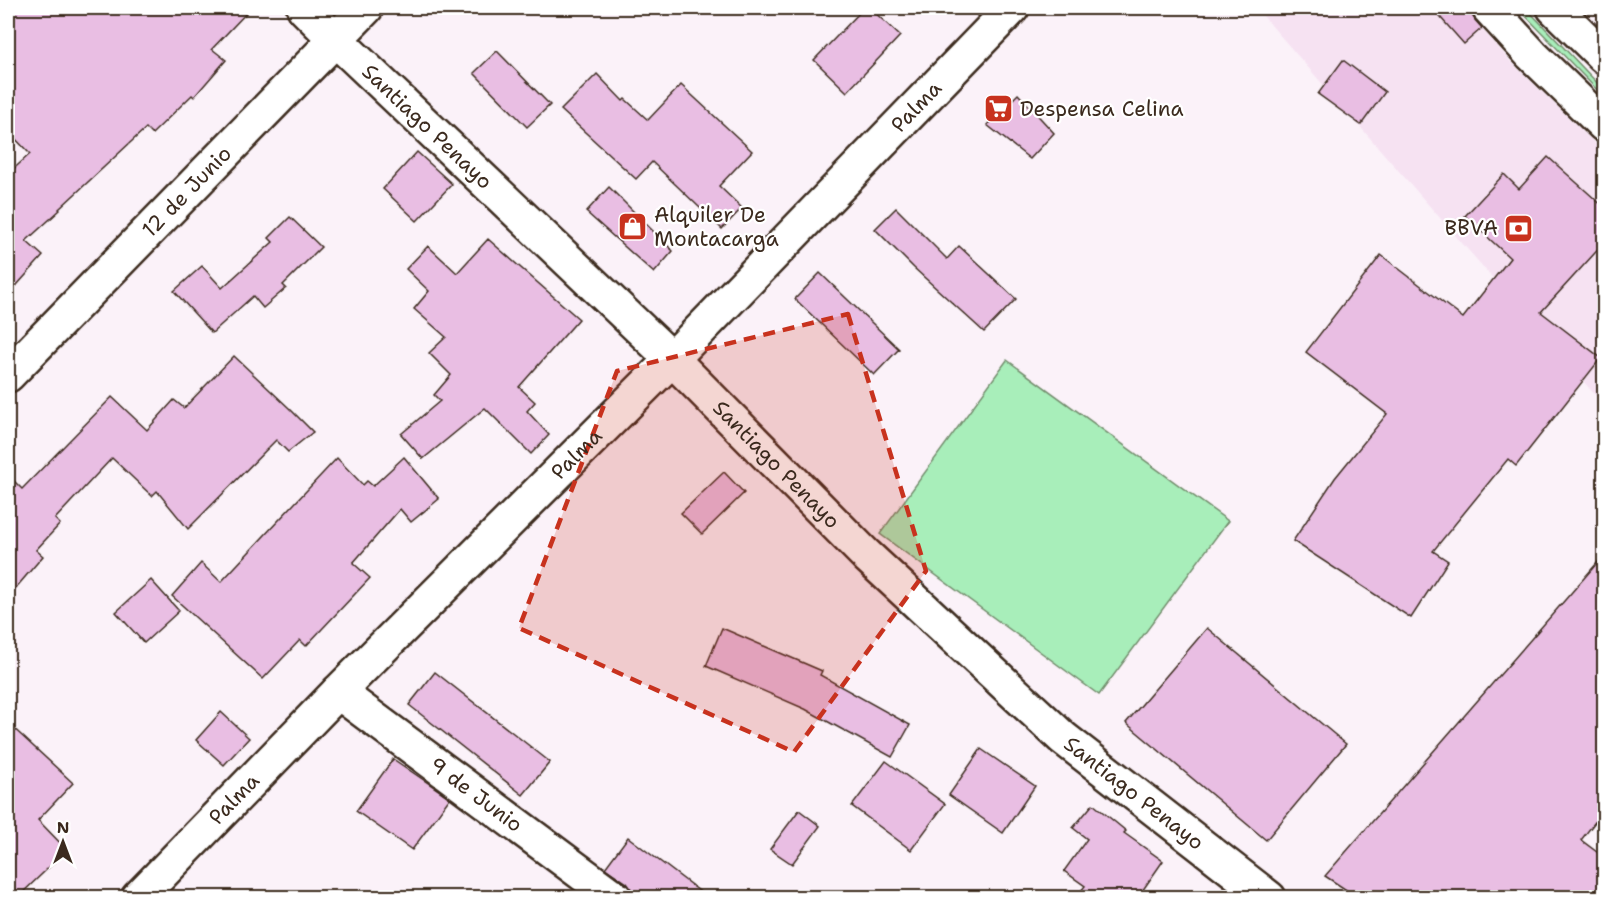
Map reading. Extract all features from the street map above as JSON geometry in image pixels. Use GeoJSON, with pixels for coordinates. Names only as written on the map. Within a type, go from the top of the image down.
{"type":"FeatureCollection","features":[{"type":"Feature","properties":{"kind":"main road","name":"Santiago Penayo"},"geometry":{"type":"LineString","coordinates":[[304,8],[672,360],[866,555],[1063,738],[1269,897]]}},
{"type":"Feature","properties":{"kind":"main road","name":"12 de Junio"},"geometry":{"type":"LineString","coordinates":[[8,375],[366,8]]}},
{"type":"Feature","properties":{"kind":"main road","name":"Palma"},"geometry":{"type":"LineString","coordinates":[[138,897],[338,692],[672,360],[1012,8]]}},
{"type":"Feature","properties":{"kind":"main road"},"geometry":{"type":"LineString","coordinates":[[1489,8],[1532,55],[1605,125]]}},
{"type":"Feature","properties":{"kind":"main road"},"geometry":{"type":"LineString","coordinates":[[1554,8],[1605,57]]}},
{"type":"Feature","properties":{"kind":"main road","name":"9 de Junio"},"geometry":{"type":"LineString","coordinates":[[338,692],[615,897]]}},
{"type":"Feature","properties":{"kind":"highlighted area"},"geometry":{"type":"Polygon","coordinates":[[[848,314],[926,571],[794,752],[519,628],[617,371],[848,314]]]}},
{"type":"Feature","properties":{"kind":"shaded area"},"geometry":{"type":"Polygon","coordinates":[[[1256,8],[1464,8],[1509,60],[1604,152],[1604,405],[1256,8]]]}},
{"type":"Feature","properties":{"kind":"green space"},"geometry":{"type":"Polygon","coordinates":[[[1518,8],[1526,8],[1604,90],[1604,97],[1518,8]]]}},
{"type":"Feature","properties":{"kind":"green space"},"geometry":{"type":"Polygon","coordinates":[[[1007,360],[1228,521],[1099,695],[880,534],[1007,360]]]}},
{"type":"Feature","properties":{"kind":"building"},"geometry":{"type":"Polygon","coordinates":[[[8,8],[251,8],[212,49],[226,60],[194,97],[192,95],[152,134],[146,128],[26,241],[43,256],[8,295],[8,174],[30,154],[8,131],[8,8]]]}},
{"type":"Feature","properties":{"kind":"building"},"geometry":{"type":"Polygon","coordinates":[[[864,8],[870,8],[900,36],[847,92],[814,60],[864,8]]]}},
{"type":"Feature","properties":{"kind":"building"},"geometry":{"type":"Polygon","coordinates":[[[1432,8],[1469,8],[1482,28],[1464,44],[1432,8]]]}},
{"type":"Feature","properties":{"kind":"building"},"geometry":{"type":"Polygon","coordinates":[[[497,51],[550,105],[527,127],[474,73],[497,51]]]}},
{"type":"Feature","properties":{"kind":"building"},"geometry":{"type":"Polygon","coordinates":[[[1343,60],[1385,92],[1361,125],[1318,94],[1343,60]]]}},
{"type":"Feature","properties":{"kind":"building"},"geometry":{"type":"Polygon","coordinates":[[[597,74],[623,101],[625,99],[648,120],[681,85],[752,151],[719,186],[742,208],[722,229],[652,162],[636,179],[561,110],[597,74]]]}},
{"type":"Feature","properties":{"kind":"building"},"geometry":{"type":"Polygon","coordinates":[[[1018,94],[1054,133],[1030,159],[987,125],[1018,94]]]}},
{"type":"Feature","properties":{"kind":"building"},"geometry":{"type":"Polygon","coordinates":[[[417,152],[452,184],[417,221],[383,189],[417,152]]]}},
{"type":"Feature","properties":{"kind":"building"},"geometry":{"type":"Polygon","coordinates":[[[1548,157],[1605,208],[1605,242],[1541,312],[1601,358],[1516,466],[1508,459],[1433,551],[1448,561],[1411,618],[1293,541],[1335,478],[1387,414],[1306,352],[1381,255],[1463,318],[1510,258],[1465,216],[1504,174],[1519,189],[1548,157]]]}},
{"type":"Feature","properties":{"kind":"building","name":"Alquiler De Montacarga"},"geometry":{"type":"Polygon","coordinates":[[[609,187],[673,251],[654,273],[586,212],[609,187]]]}},
{"type":"Feature","properties":{"kind":"building"},"geometry":{"type":"Polygon","coordinates":[[[896,208],[947,259],[959,246],[1016,299],[984,332],[875,229],[896,208]]]}},
{"type":"Feature","properties":{"kind":"building"},"geometry":{"type":"Polygon","coordinates":[[[290,217],[321,247],[283,285],[286,288],[263,308],[253,296],[212,333],[174,291],[202,266],[222,288],[273,242],[269,238],[290,217]]]}},
{"type":"Feature","properties":{"kind":"building"},"geometry":{"type":"Polygon","coordinates":[[[488,239],[579,319],[519,387],[535,402],[527,411],[549,435],[531,454],[485,408],[423,459],[401,434],[440,401],[434,395],[451,375],[429,353],[446,337],[414,309],[429,291],[406,269],[428,246],[457,273],[488,239]]]}},
{"type":"Feature","properties":{"kind":"building"},"geometry":{"type":"Polygon","coordinates":[[[820,273],[899,349],[874,375],[795,299],[820,273]]]}},
{"type":"Feature","properties":{"kind":"building"},"geometry":{"type":"Polygon","coordinates":[[[234,356],[313,432],[288,452],[276,440],[188,529],[157,491],[152,496],[112,458],[55,519],[60,524],[36,550],[43,556],[8,597],[8,475],[22,489],[112,397],[147,430],[174,400],[184,408],[234,356]]]}},
{"type":"Feature","properties":{"kind":"building"},"geometry":{"type":"Polygon","coordinates":[[[404,457],[439,499],[411,522],[400,509],[353,563],[370,578],[306,646],[300,640],[263,679],[172,596],[201,563],[221,582],[337,458],[363,485],[367,481],[373,486],[404,457]]]}},
{"type":"Feature","properties":{"kind":"building"},"geometry":{"type":"Polygon","coordinates":[[[724,472],[744,493],[702,534],[681,513],[724,472]]]}},
{"type":"Feature","properties":{"kind":"building"},"geometry":{"type":"Polygon","coordinates":[[[1605,554],[1605,809],[1581,840],[1605,858],[1605,897],[1357,897],[1325,876],[1605,554]]]}},
{"type":"Feature","properties":{"kind":"building"},"geometry":{"type":"Polygon","coordinates":[[[151,580],[179,611],[144,643],[116,612],[151,580]]]}},
{"type":"Feature","properties":{"kind":"building"},"geometry":{"type":"Polygon","coordinates":[[[722,628],[822,671],[820,675],[910,725],[892,757],[805,709],[706,666],[722,628]]]}},
{"type":"Feature","properties":{"kind":"building"},"geometry":{"type":"Polygon","coordinates":[[[1207,628],[1346,744],[1266,840],[1126,723],[1207,628]]]}},
{"type":"Feature","properties":{"kind":"building"},"geometry":{"type":"Polygon","coordinates":[[[435,672],[550,762],[523,795],[409,705],[435,672]]]}},
{"type":"Feature","properties":{"kind":"building"},"geometry":{"type":"Polygon","coordinates":[[[221,712],[249,738],[224,765],[196,740],[221,712]]]}},
{"type":"Feature","properties":{"kind":"building"},"geometry":{"type":"Polygon","coordinates":[[[8,723],[73,783],[38,820],[67,850],[18,897],[8,897],[8,723]]]}},
{"type":"Feature","properties":{"kind":"building"},"geometry":{"type":"Polygon","coordinates":[[[981,749],[1035,786],[1003,833],[949,795],[981,749]]]}},
{"type":"Feature","properties":{"kind":"building"},"geometry":{"type":"Polygon","coordinates":[[[393,759],[450,798],[412,850],[356,811],[393,759]]]}},
{"type":"Feature","properties":{"kind":"building"},"geometry":{"type":"Polygon","coordinates":[[[886,761],[945,804],[911,850],[852,806],[886,761]]]}},
{"type":"Feature","properties":{"kind":"building"},"geometry":{"type":"Polygon","coordinates":[[[1093,804],[1126,831],[1124,833],[1163,861],[1138,897],[1076,897],[1085,886],[1064,871],[1087,839],[1073,828],[1093,804]]]}},
{"type":"Feature","properties":{"kind":"building"},"geometry":{"type":"Polygon","coordinates":[[[799,810],[820,826],[792,864],[770,849],[799,810]]]}},
{"type":"Feature","properties":{"kind":"building"},"geometry":{"type":"Polygon","coordinates":[[[628,837],[707,897],[633,897],[632,890],[627,883],[605,868],[628,837]]]}},
{"type":"Feature","properties":{"kind":"place","name":"Despensa Celina"},"geometry":{"type":"Point","coordinates":[999,109]}},
{"type":"Feature","properties":{"kind":"place","name":"Alquiler De Montacarga"},"geometry":{"type":"Point","coordinates":[633,227]}},
{"type":"Feature","properties":{"kind":"place","name":"BBVA"},"geometry":{"type":"Point","coordinates":[1519,228]}}]}
